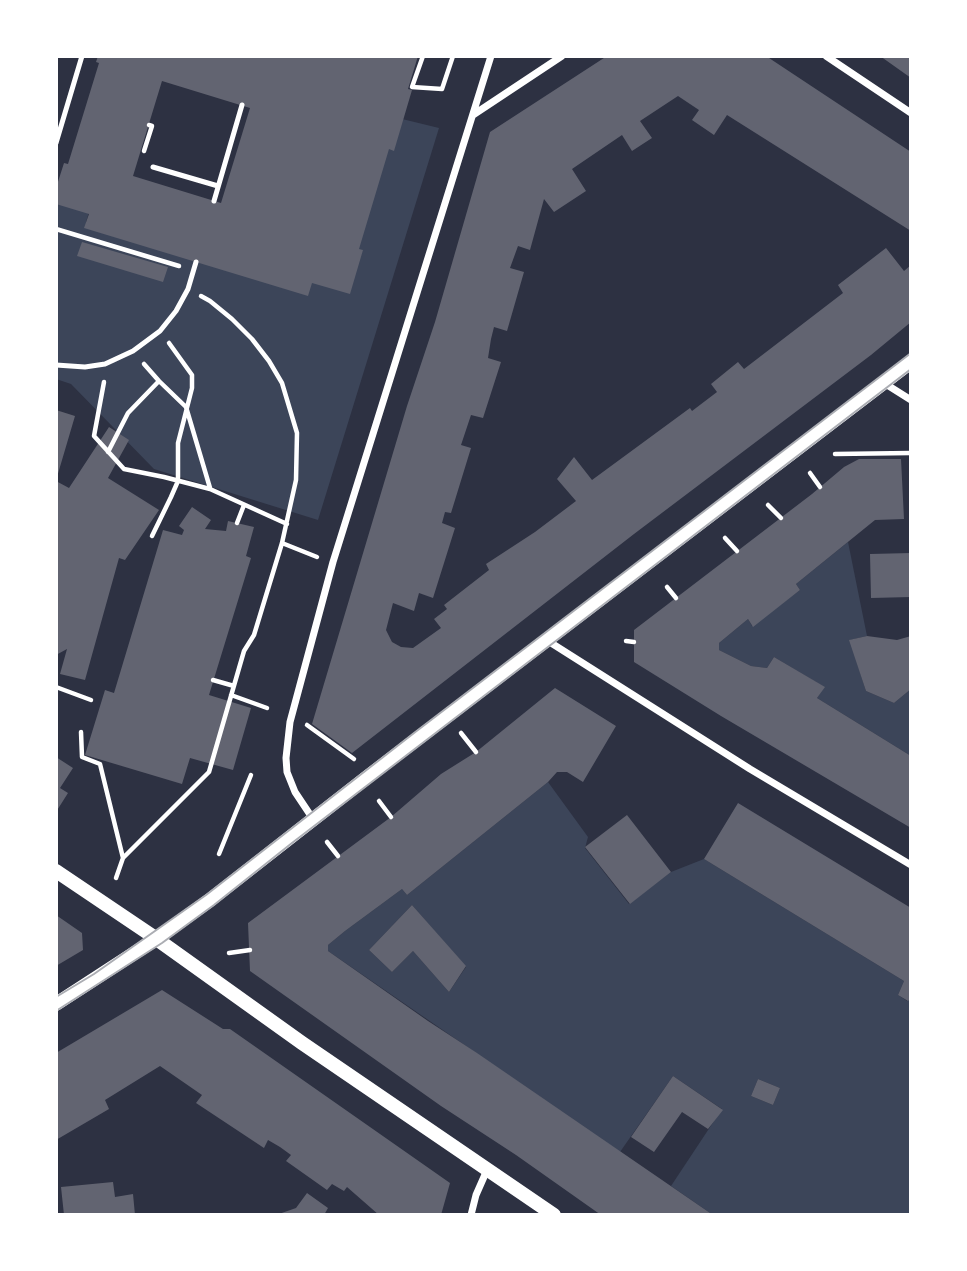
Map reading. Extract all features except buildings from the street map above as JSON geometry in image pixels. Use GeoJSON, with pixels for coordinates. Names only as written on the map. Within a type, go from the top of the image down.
{"type":"FeatureCollection","features":[{"type":"Feature","properties":{"kind":"main road"},"geometry":{"type":"LineString","coordinates":[[56,1004],[210,900],[911,362]]}},
{"type":"Feature","properties":{"kind":"main road"},"geometry":{"type":"LineString","coordinates":[[56,871],[554,1215]]}},
{"type":"Feature","properties":{"kind":"street"},"geometry":{"type":"LineString","coordinates":[[313,819],[295,792],[287,772],[286,748],[290,722],[332,562],[491,56]]}},
{"type":"Feature","properties":{"kind":"street"},"geometry":{"type":"LineString","coordinates":[[472,115],[562,56]]}},
{"type":"Feature","properties":{"kind":"street"},"geometry":{"type":"LineString","coordinates":[[826,56],[911,113]]}},
{"type":"Feature","properties":{"kind":"street"},"geometry":{"type":"LineString","coordinates":[[884,383],[911,400]]}},
{"type":"Feature","properties":{"kind":"street"},"geometry":{"type":"LineString","coordinates":[[547,640],[750,769],[911,865]]}},
{"type":"Feature","properties":{"kind":"street"},"geometry":{"type":"LineString","coordinates":[[471,1215],[476,1195],[488,1168]]}},
{"type":"Feature","properties":{"kind":"lane"},"geometry":{"type":"LineString","coordinates":[[56,143],[82,56]]}},
{"type":"Feature","properties":{"kind":"lane"},"geometry":{"type":"LineString","coordinates":[[214,201],[242,106]]}},
{"type":"Feature","properties":{"kind":"lane"},"geometry":{"type":"LineString","coordinates":[[153,167],[218,186]]}},
{"type":"Feature","properties":{"kind":"lane"},"geometry":{"type":"LineString","coordinates":[[56,365],[85,367],[104,364],[133,351],[160,331],[176,311],[188,289],[196,262]]}},
{"type":"Feature","properties":{"kind":"path"},"geometry":{"type":"LineString","coordinates":[[423,56],[412,87],[442,89],[453,56]]}},
{"type":"Feature","properties":{"kind":"path"},"geometry":{"type":"LineString","coordinates":[[56,229],[194,270]]}},
{"type":"Feature","properties":{"kind":"path"},"geometry":{"type":"LineString","coordinates":[[116,878],[123,858],[209,772],[244,651],[254,635],[282,543],[296,480],[297,433],[282,383],[270,361],[232,319],[188,289]]}},
{"type":"Feature","properties":{"kind":"path"},"geometry":{"type":"LineString","coordinates":[[152,536],[178,481],[178,443],[192,388],[192,375],[160,331]]}},
{"type":"Feature","properties":{"kind":"path"},"geometry":{"type":"LineString","coordinates":[[133,351],[159,381],[187,407],[210,489]]}},
{"type":"Feature","properties":{"kind":"path"},"geometry":{"type":"LineString","coordinates":[[104,364],[105,377],[94,436],[124,469],[210,489],[287,524]]}},
{"type":"Feature","properties":{"kind":"path"},"geometry":{"type":"LineString","coordinates":[[108,452],[128,413],[159,381]]}},
{"type":"Feature","properties":{"kind":"path"},"geometry":{"type":"LineString","coordinates":[[835,454],[911,453]]}},
{"type":"Feature","properties":{"kind":"path"},"geometry":{"type":"LineString","coordinates":[[810,473],[820,487]]}},
{"type":"Feature","properties":{"kind":"path"},"geometry":{"type":"LineString","coordinates":[[237,523],[244,505]]}},
{"type":"Feature","properties":{"kind":"path"},"geometry":{"type":"LineString","coordinates":[[768,505],[781,518]]}},
{"type":"Feature","properties":{"kind":"path"},"geometry":{"type":"LineString","coordinates":[[725,538],[737,551]]}},
{"type":"Feature","properties":{"kind":"path"},"geometry":{"type":"LineString","coordinates":[[282,543],[317,557]]}},
{"type":"Feature","properties":{"kind":"path"},"geometry":{"type":"LineString","coordinates":[[667,587],[676,598]]}},
{"type":"Feature","properties":{"kind":"path"},"geometry":{"type":"LineString","coordinates":[[626,641],[634,642]]}},
{"type":"Feature","properties":{"kind":"path"},"geometry":{"type":"LineString","coordinates":[[213,680],[234,686]]}},
{"type":"Feature","properties":{"kind":"path"},"geometry":{"type":"LineString","coordinates":[[56,687],[91,700]]}},
{"type":"Feature","properties":{"kind":"path"},"geometry":{"type":"LineString","coordinates":[[231,695],[267,708]]}},
{"type":"Feature","properties":{"kind":"path"},"geometry":{"type":"LineString","coordinates":[[307,724],[355,760]]}},
{"type":"Feature","properties":{"kind":"path"},"geometry":{"type":"LineString","coordinates":[[81,732],[82,757],[100,764],[123,858]]}},
{"type":"Feature","properties":{"kind":"path"},"geometry":{"type":"LineString","coordinates":[[460,733],[476,752]]}},
{"type":"Feature","properties":{"kind":"path"},"geometry":{"type":"LineString","coordinates":[[219,854],[251,775]]}},
{"type":"Feature","properties":{"kind":"path"},"geometry":{"type":"LineString","coordinates":[[379,801],[391,817]]}},
{"type":"Feature","properties":{"kind":"path"},"geometry":{"type":"LineString","coordinates":[[327,842],[338,856]]}},
{"type":"Feature","properties":{"kind":"path"},"geometry":{"type":"LineString","coordinates":[[229,953],[250,950]]}},
{"type":"Feature","properties":{"kind":"shaded area"},"geometry":{"type":"Polygon","coordinates":[[[394,117],[439,128],[318,520],[154,469],[71,384],[56,379],[56,201],[89,212],[86,222],[298,289],[394,117]]]}},
{"type":"Feature","properties":{"kind":"shaded area"},"geometry":{"type":"Polygon","coordinates":[[[848,542],[867,636],[850,640],[866,691],[894,703],[911,689],[911,756],[817,698],[824,687],[774,657],[767,668],[751,666],[719,650],[719,643],[748,619],[752,626],[800,590],[796,584],[848,542]]]}},
{"type":"Feature","properties":{"kind":"shaded area"},"geometry":{"type":"Polygon","coordinates":[[[548,782],[588,837],[585,848],[629,904],[671,872],[704,859],[904,981],[898,995],[907,1001],[911,998],[911,1215],[713,1215],[671,1186],[722,1109],[673,1076],[620,1152],[328,951],[328,945],[402,889],[407,895],[548,782]],[[412,905],[369,950],[392,972],[413,951],[449,992],[466,967],[412,905]],[[758,1079],[751,1096],[773,1105],[780,1088],[758,1079]]]}},
{"type":"Feature","properties":{"kind":"tram line"},"geometry":{"type":"LineString","coordinates":[[56,997],[94,974],[206,895],[911,353]]}},
{"type":"Feature","properties":{"kind":"tram line"},"geometry":{"type":"LineString","coordinates":[[56,1011],[162,943],[214,905],[911,369]]}}]}
